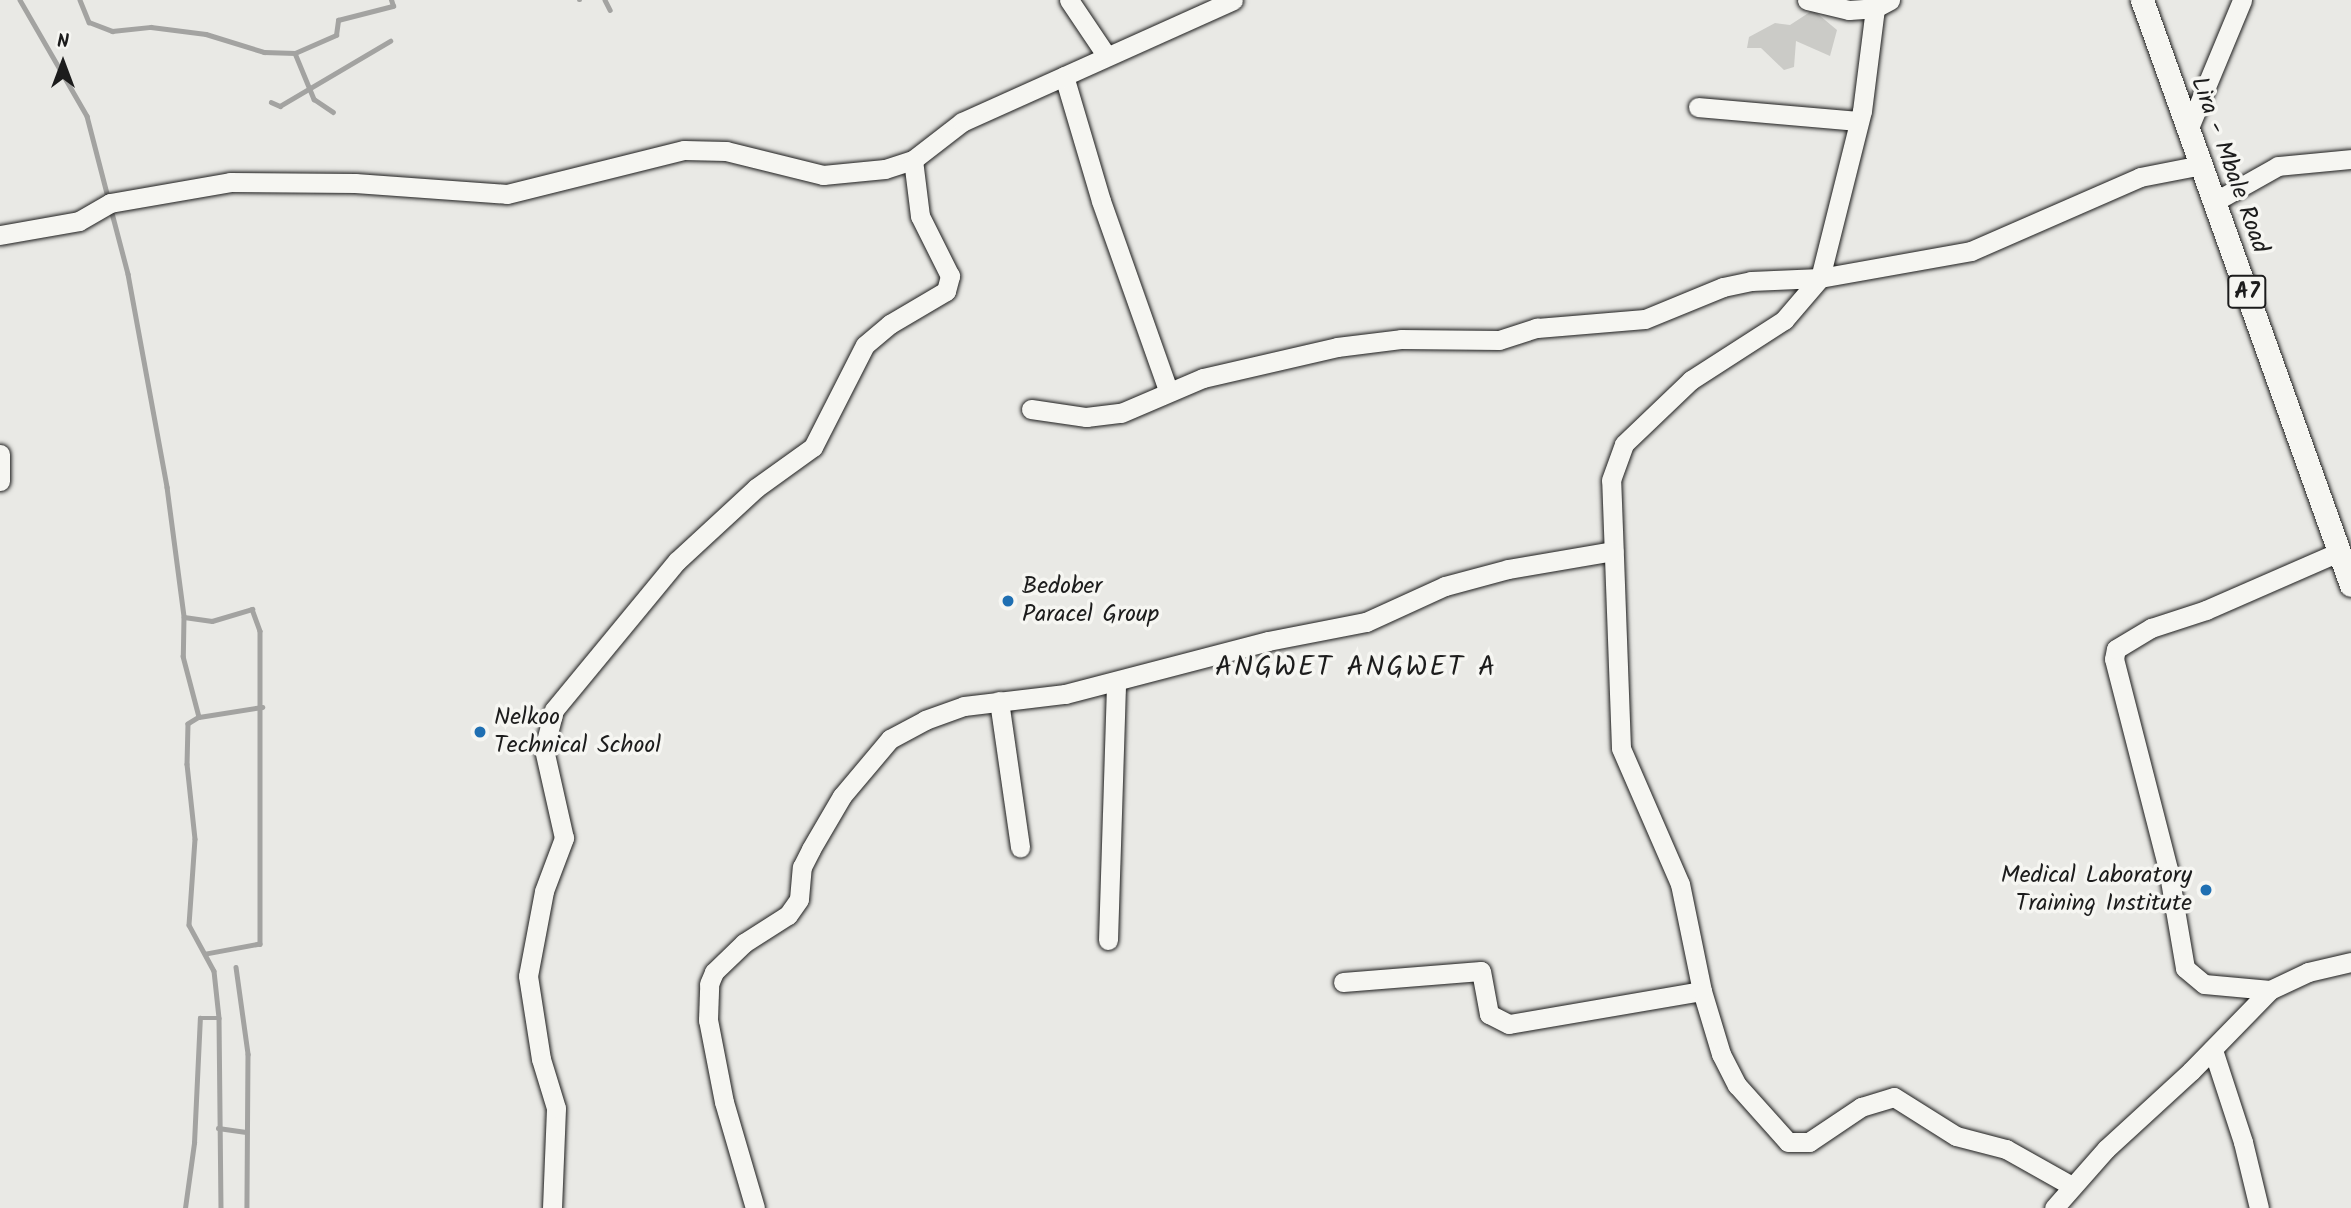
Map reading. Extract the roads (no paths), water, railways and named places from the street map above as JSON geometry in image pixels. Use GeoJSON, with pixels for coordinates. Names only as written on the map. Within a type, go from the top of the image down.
{"type":"FeatureCollection","features":[{"type":"Feature","properties":{"kind":"main road","name":"Lira - Mbale Road"},"geometry":{"type":"LineString","coordinates":[[2142,0],[2351,585]]}},
{"type":"Feature","properties":{"kind":"street"},"geometry":{"type":"LineString","coordinates":[[1069,0],[1106,55]]}},
{"type":"Feature","properties":{"kind":"street"},"geometry":{"type":"LineString","coordinates":[[0,235],[79,221],[110,203],[230,183],[355,183],[507,194],[684,150],[726,151],[823,175],[850,176],[913,160],[962,122],[1233,0]]}},
{"type":"Feature","properties":{"kind":"street"},"geometry":{"type":"LineString","coordinates":[[1807,0],[1849,10],[1883,4],[1820,278],[1784,320],[1691,380],[1624,444],[1611,480],[1621,748],[1680,884],[1702,991],[1721,1054],[1737,1085],[1788,1142],[1809,1142],[1861,1107],[1894,1097],[1956,1136],[2006,1149],[2070,1185]]}},
{"type":"Feature","properties":{"kind":"street"},"geometry":{"type":"LineString","coordinates":[[2189,130],[2242,0]]}},
{"type":"Feature","properties":{"kind":"street"},"geometry":{"type":"LineString","coordinates":[[1065,76],[1097,190],[1168,390]]}},
{"type":"Feature","properties":{"kind":"street"},"geometry":{"type":"LineString","coordinates":[[1698,107],[1857,121]]}},
{"type":"Feature","properties":{"kind":"street"},"geometry":{"type":"LineString","coordinates":[[2214,202],[2278,166],[2351,159]]}},
{"type":"Feature","properties":{"kind":"street"},"geometry":{"type":"LineString","coordinates":[[552,1208],[556,1108],[541,1059],[528,976],[544,891],[564,838],[544,748],[554,710],[677,561],[748,495],[813,447],[865,345],[890,324],[946,292],[950,276],[920,216],[913,160]]}},
{"type":"Feature","properties":{"kind":"street"},"geometry":{"type":"LineString","coordinates":[[1031,410],[1086,417],[1121,413],[1168,390],[1337,346],[1401,339],[1499,340],[1537,328],[1645,318],[1723,287],[1751,281],[1820,278],[1971,251],[2140,177],[2201,166]]}},
{"type":"Feature","properties":{"kind":"street"},"geometry":{"type":"LineString","coordinates":[[0,454],[0,481]]}},
{"type":"Feature","properties":{"kind":"street"},"geometry":{"type":"LineString","coordinates":[[755,1208],[732,1136],[712,1044],[706,997],[714,972],[763,929],[788,915],[799,899],[802,867],[811,849],[842,796],[890,739],[925,720],[999,701],[1065,694],[1268,641],[1366,622],[1446,586],[1508,569],[1612,551]]}},
{"type":"Feature","properties":{"kind":"street"},"geometry":{"type":"LineString","coordinates":[[2270,990],[2204,984],[2185,968],[2168,869],[2114,659],[2116,649],[2151,628],[2206,610],[2339,552]]}},
{"type":"Feature","properties":{"kind":"street"},"geometry":{"type":"LineString","coordinates":[[1108,940],[1116,682]]}},
{"type":"Feature","properties":{"kind":"street"},"geometry":{"type":"LineString","coordinates":[[999,701],[1020,847]]}},
{"type":"Feature","properties":{"kind":"street"},"geometry":{"type":"LineString","coordinates":[[2054,1208],[2070,1185],[2213,1050],[2270,990],[2308,972],[2351,962]]}},
{"type":"Feature","properties":{"kind":"street"},"geometry":{"type":"LineString","coordinates":[[1343,982],[1481,971],[1489,1014],[1509,1024],[1702,991]]}},
{"type":"Feature","properties":{"kind":"street"},"geometry":{"type":"LineString","coordinates":[[2213,1050],[2244,1142],[2259,1208]]}},
{"type":"Feature","properties":{"kind":"waterway"},"geometry":{"type":"LineString","coordinates":[[20,0],[87,116],[108,197]]}},
{"type":"Feature","properties":{"kind":"waterway"},"geometry":{"type":"LineString","coordinates":[[80,0],[89,22],[112,31],[151,27],[206,34],[264,52],[295,53],[336,35],[338,20],[393,6],[391,0]]}},
{"type":"Feature","properties":{"kind":"waterway"},"geometry":{"type":"LineString","coordinates":[[605,0],[610,10]]}},
{"type":"Feature","properties":{"kind":"waterway"},"geometry":{"type":"LineString","coordinates":[[271,102],[280,106],[390,41]]}},
{"type":"Feature","properties":{"kind":"waterway"},"geometry":{"type":"LineString","coordinates":[[295,53],[314,99],[333,112]]}},
{"type":"Feature","properties":{"kind":"waterway"},"geometry":{"type":"LineString","coordinates":[[111,209],[128,274],[167,487],[184,617],[212,621],[252,609],[260,631],[260,944],[206,954]]}},
{"type":"Feature","properties":{"kind":"waterway"},"geometry":{"type":"LineString","coordinates":[[184,617],[183,656],[199,717],[262,707]]}},
{"type":"Feature","properties":{"kind":"waterway"},"geometry":{"type":"LineString","coordinates":[[199,717],[188,724],[187,764],[195,839],[189,925],[214,971],[219,1018],[221,1208]]}},
{"type":"Feature","properties":{"kind":"waterway"},"geometry":{"type":"LineString","coordinates":[[236,967],[248,1054],[247,1208]]}},
{"type":"Feature","properties":{"kind":"waterway"},"geometry":{"type":"LineString","coordinates":[[185,1208],[194,1143],[200,1018],[219,1018]]}},
{"type":"Feature","properties":{"kind":"waterway"},"geometry":{"type":"LineString","coordinates":[[218,1128],[246,1132]]}},
{"type":"Feature","properties":{"kind":"place","name":"Bedober Paracel Group"},"geometry":{"type":"Point","coordinates":[1008,601]}},
{"type":"Feature","properties":{"kind":"place","name":"Nelkoo Technical School"},"geometry":{"type":"Point","coordinates":[480,732]}},
{"type":"Feature","properties":{"kind":"place","name":"Medical Laboratory Training Institute"},"geometry":{"type":"Point","coordinates":[2206,890]}},
{"type":"Feature","properties":{"kind":"district","name":"ANGWET ANGWET A"},"geometry":{"type":"Point","coordinates":[1356,668]}}]}
